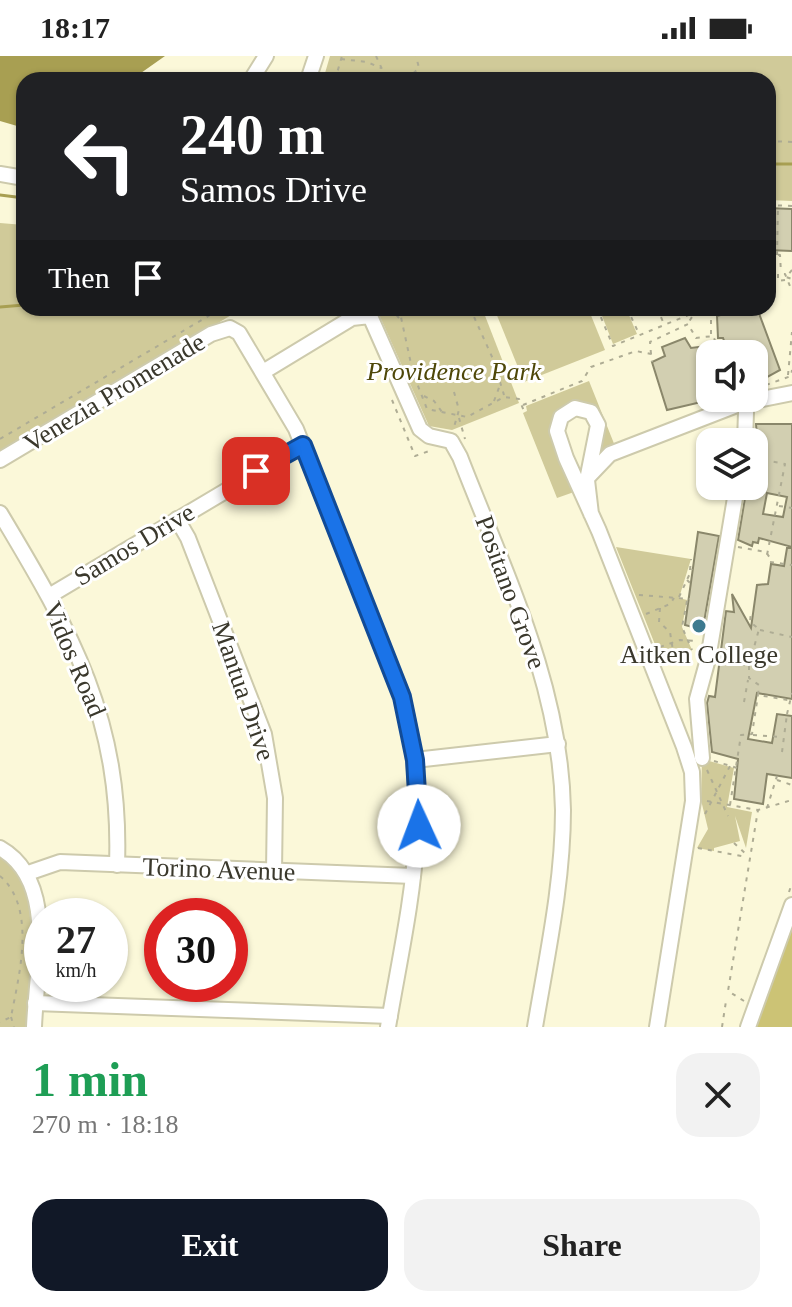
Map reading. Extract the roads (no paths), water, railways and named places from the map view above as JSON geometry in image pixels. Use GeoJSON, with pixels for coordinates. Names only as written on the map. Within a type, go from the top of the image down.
{"type":"FeatureCollection","features":[{"type":"Feature","properties":{"kind":"street","name":"Positano Grove"},"geometry":{"type":"LineString","coordinates":[[263,372],[352,318],[370,316],[420,429],[429,436],[448,439],[460,457],[529,632],[543,675],[558,744],[563,808],[561,866],[535,1027]]}},
{"type":"Feature","properties":{"kind":"street","name":"Venezia Promenade"},"geometry":{"type":"LineString","coordinates":[[0,460],[211,334],[230,328],[239,333],[263,372]]}},
{"type":"Feature","properties":{"kind":"street"},"geometry":{"type":"LineString","coordinates":[[35,1003],[389,1022],[419,826],[415,760],[402,697],[303,445],[263,372]]}},
{"type":"Feature","properties":{"kind":"street"},"geometry":{"type":"LineString","coordinates":[[587,480],[610,454],[742,403],[792,393]]}},
{"type":"Feature","properties":{"kind":"street"},"geometry":{"type":"LineString","coordinates":[[591,514],[587,480],[598,425],[591,412],[575,408],[561,417],[557,431],[684,747],[693,779],[691,818],[657,1027]]}},
{"type":"Feature","properties":{"kind":"street"},"geometry":{"type":"LineString","coordinates":[[745,428],[746,412]]}},
{"type":"Feature","properties":{"kind":"street","name":"Samos Drive"},"geometry":{"type":"LineString","coordinates":[[49,596],[303,445]]}},
{"type":"Feature","properties":{"kind":"street"},"geometry":{"type":"LineString","coordinates":[[702,758],[697,699],[708,659],[735,500]]}},
{"type":"Feature","properties":{"kind":"street","name":"Vidos Road"},"geometry":{"type":"LineString","coordinates":[[0,513],[75,645],[104,727],[115,779],[117,865]]}},
{"type":"Feature","properties":{"kind":"street","name":"Mantua Drive"},"geometry":{"type":"LineString","coordinates":[[177,519],[188,538],[264,734],[275,798],[274,871]]}},
{"type":"Feature","properties":{"kind":"street"},"geometry":{"type":"LineString","coordinates":[[415,760],[558,744]]}},
{"type":"Feature","properties":{"kind":"street"},"geometry":{"type":"LineString","coordinates":[[0,848],[28,873],[35,890],[39,914],[34,1027]]}},
{"type":"Feature","properties":{"kind":"street","name":"Torino Avenue"},"geometry":{"type":"LineString","coordinates":[[28,873],[55,862],[413,876]]}},
{"type":"Feature","properties":{"kind":"street"},"geometry":{"type":"LineString","coordinates":[[748,1027],[792,905]]}},
{"type":"Feature","properties":{"kind":"waterway"},"geometry":{"type":"LineString","coordinates":[[776,164],[792,164]]}},
{"type":"Feature","properties":{"kind":"waterway"},"geometry":{"type":"LineString","coordinates":[[0,195],[16,197]]}},
{"type":"Feature","properties":{"kind":"waterway"},"geometry":{"type":"LineString","coordinates":[[0,307],[16,306]]}},
{"type":"Feature","properties":{"kind":"place","name":"Aitken College"},"geometry":{"type":"Point","coordinates":[699,626]}},
{"type":"Feature","properties":{"kind":"park label","name":"Providence Park"},"geometry":{"type":"Point","coordinates":[454,371]}}]}
